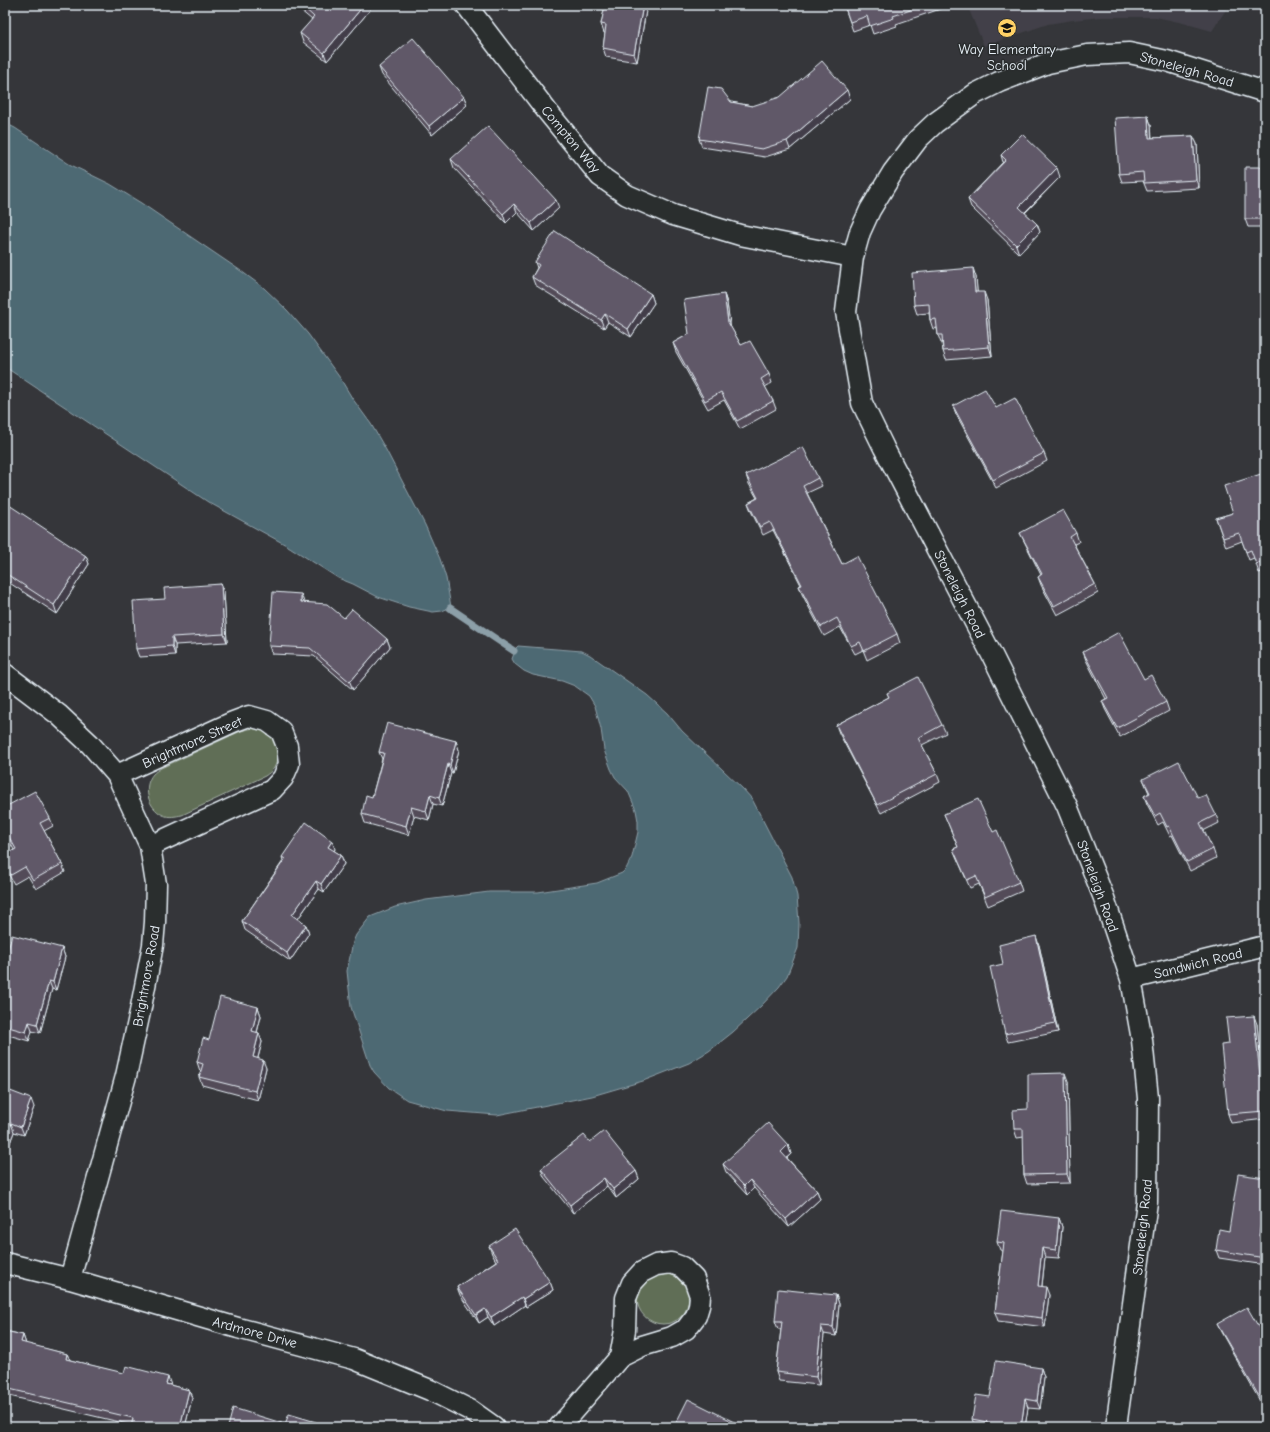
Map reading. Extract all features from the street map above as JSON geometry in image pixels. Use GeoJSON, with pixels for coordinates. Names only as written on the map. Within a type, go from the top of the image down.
{"type":"FeatureCollection","features":[{"type":"Feature","properties":{"kind":"street","name":"Compton Way"},"geometry":{"type":"LineString","coordinates":[[466,5],[547,111],[600,176],[627,194],[673,215],[740,235],[853,257]]}},
{"type":"Feature","properties":{"kind":"street","name":"Stoneleigh Road"},"geometry":{"type":"LineString","coordinates":[[1116,1427],[1147,1202],[1148,1098],[1142,1040],[1131,980],[1104,898],[1067,806],[993,657],[862,403],[846,312],[853,257],[860,232],[870,210],[893,172],[918,139],[935,123],[975,94],[999,82],[1048,63],[1087,55],[1129,53],[1167,61],[1265,92]]}},
{"type":"Feature","properties":{"kind":"street","name":"Brightmore Road"},"geometry":{"type":"LineString","coordinates":[[5,674],[59,715],[90,744],[117,775],[150,846],[156,884],[153,945],[126,1076],[70,1279]]}},
{"type":"Feature","properties":{"kind":"street","name":"Brightmore Street"},"geometry":{"type":"LineString","coordinates":[[117,775],[249,716],[267,721],[281,731],[287,746],[289,764],[283,778],[272,790],[150,846]]}},
{"type":"Feature","properties":{"kind":"street","name":"Sandwich Road"},"geometry":{"type":"LineString","coordinates":[[1131,980],[1265,946]]}},
{"type":"Feature","properties":{"kind":"street","name":"Ardmore Drive"},"geometry":{"type":"LineString","coordinates":[[5,1263],[70,1279],[238,1328],[354,1359],[430,1390],[470,1410],[494,1427]]}},
{"type":"Feature","properties":{"kind":"street"},"geometry":{"type":"LineString","coordinates":[[559,1427],[620,1357],[642,1346],[672,1337],[686,1329],[696,1316],[700,1296],[694,1279],[682,1266],[671,1263],[656,1265],[642,1272],[632,1283],[626,1298],[625,1330],[620,1357]]}},
{"type":"Feature","properties":{"kind":"shaded area","name":"Way Elementary School"},"geometry":{"type":"Polygon","coordinates":[[[967,5],[1229,5],[1212,31],[1156,17],[1101,17],[1048,24],[984,46],[967,5]]]}},
{"type":"Feature","properties":{"kind":"green space"},"geometry":{"type":"Polygon","coordinates":[[[253,728],[271,734],[276,741],[278,755],[276,764],[274,768],[265,776],[182,815],[165,816],[158,812],[150,802],[147,791],[148,785],[155,772],[241,731],[253,728]]]}},
{"type":"Feature","properties":{"kind":"green space"},"geometry":{"type":"Polygon","coordinates":[[[663,1272],[673,1274],[681,1280],[687,1288],[689,1298],[687,1308],[681,1316],[673,1322],[663,1324],[653,1322],[645,1316],[639,1308],[637,1298],[639,1288],[645,1280],[653,1274],[663,1272]]]}},
{"type":"Feature","properties":{"kind":"water"},"geometry":{"type":"Polygon","coordinates":[[[5,123],[69,164],[110,184],[141,203],[241,271],[264,288],[287,310],[308,334],[340,378],[352,398],[371,424],[386,450],[425,525],[440,559],[446,578],[451,607],[442,611],[433,612],[409,607],[378,597],[338,578],[288,546],[208,502],[5,367],[5,123]]]}},
{"type":"Feature","properties":{"kind":"water"},"geometry":{"type":"Polygon","coordinates":[[[518,646],[582,651],[590,655],[647,695],[667,713],[682,731],[743,789],[752,799],[792,877],[797,896],[799,923],[798,948],[787,976],[761,1006],[733,1032],[709,1051],[689,1063],[643,1081],[592,1096],[497,1115],[447,1111],[407,1100],[389,1088],[374,1072],[370,1065],[351,1007],[347,971],[353,942],[356,935],[370,917],[395,907],[426,900],[489,892],[538,892],[597,883],[622,873],[626,869],[632,857],[638,832],[636,810],[628,791],[615,777],[611,769],[604,750],[601,729],[595,706],[589,696],[575,686],[562,681],[533,675],[524,671],[515,664],[512,659],[518,646]]]}},
{"type":"Feature","properties":{"kind":"building"},"geometry":{"type":"Polygon","coordinates":[[[301,5],[364,5],[324,53],[300,33],[314,17],[301,5]]]}},
{"type":"Feature","properties":{"kind":"building"},"geometry":{"type":"Polygon","coordinates":[[[605,5],[643,5],[634,54],[603,48],[606,25],[601,24],[605,5]]]}},
{"type":"Feature","properties":{"kind":"building"},"geometry":{"type":"Polygon","coordinates":[[[844,5],[925,5],[870,26],[867,16],[850,22],[844,5]]]}},
{"type":"Feature","properties":{"kind":"building"},"geometry":{"type":"Polygon","coordinates":[[[413,38],[464,97],[429,126],[379,67],[413,38]]]}},
{"type":"Feature","properties":{"kind":"building"},"geometry":{"type":"Polygon","coordinates":[[[822,61],[847,90],[787,141],[762,149],[699,139],[708,87],[721,89],[731,102],[752,106],[780,97],[822,61]]]}},
{"type":"Feature","properties":{"kind":"building"},"geometry":{"type":"Polygon","coordinates":[[[1148,116],[1149,138],[1193,136],[1196,180],[1144,183],[1143,172],[1119,174],[1115,118],[1148,116]]]}},
{"type":"Feature","properties":{"kind":"building"},"geometry":{"type":"Polygon","coordinates":[[[488,126],[556,200],[531,223],[514,204],[503,214],[451,159],[488,126]]]}},
{"type":"Feature","properties":{"kind":"building"},"geometry":{"type":"Polygon","coordinates":[[[1022,134],[1057,168],[1019,207],[1037,224],[1016,245],[968,199],[1006,160],[1001,155],[1022,134]]]}},
{"type":"Feature","properties":{"kind":"building"},"geometry":{"type":"Polygon","coordinates":[[[1245,167],[1265,167],[1265,219],[1245,219],[1245,167]]]}},
{"type":"Feature","properties":{"kind":"building"},"geometry":{"type":"Polygon","coordinates":[[[555,231],[651,294],[628,329],[605,314],[601,320],[532,277],[539,265],[535,262],[555,231]]]}},
{"type":"Feature","properties":{"kind":"building"},"geometry":{"type":"Polygon","coordinates":[[[973,268],[975,292],[984,292],[989,347],[943,351],[942,335],[938,335],[936,319],[930,320],[929,304],[914,305],[912,273],[973,268]]]}},
{"type":"Feature","properties":{"kind":"building"},"geometry":{"type":"Polygon","coordinates":[[[724,294],[728,322],[741,345],[750,341],[769,374],[761,379],[773,401],[737,421],[721,392],[705,401],[673,343],[689,334],[684,300],[724,294]]]}},
{"type":"Feature","properties":{"kind":"building"},"geometry":{"type":"Polygon","coordinates":[[[985,389],[996,408],[1015,398],[1044,453],[993,480],[953,406],[985,389]]]}},
{"type":"Feature","properties":{"kind":"building"},"geometry":{"type":"Polygon","coordinates":[[[803,447],[818,478],[803,486],[842,564],[857,556],[897,634],[864,651],[860,642],[851,646],[837,618],[821,627],[799,586],[802,585],[770,522],[760,527],[748,503],[758,498],[746,475],[803,447]]]}},
{"type":"Feature","properties":{"kind":"building"},"geometry":{"type":"Polygon","coordinates":[[[1264,473],[1265,561],[1256,564],[1251,550],[1246,552],[1239,533],[1223,538],[1216,518],[1233,513],[1224,486],[1264,473]]]}},
{"type":"Feature","properties":{"kind":"building"},"geometry":{"type":"Polygon","coordinates":[[[9,505],[86,556],[54,605],[5,573],[5,512],[9,505]]]}},
{"type":"Feature","properties":{"kind":"building"},"geometry":{"type":"Polygon","coordinates":[[[1063,510],[1076,533],[1070,537],[1095,584],[1054,606],[1038,577],[1042,574],[1020,533],[1063,510]]]}},
{"type":"Feature","properties":{"kind":"building"},"geometry":{"type":"Polygon","coordinates":[[[221,584],[224,634],[172,637],[172,646],[136,649],[133,601],[165,599],[164,588],[221,584]]]}},
{"type":"Feature","properties":{"kind":"building"},"geometry":{"type":"Polygon","coordinates":[[[273,592],[301,594],[301,602],[327,604],[344,618],[352,609],[387,639],[350,682],[310,648],[269,646],[273,592]]]}},
{"type":"Feature","properties":{"kind":"building"},"geometry":{"type":"Polygon","coordinates":[[[1119,632],[1144,679],[1151,675],[1166,702],[1117,728],[1102,701],[1108,698],[1083,652],[1119,632]]]}},
{"type":"Feature","properties":{"kind":"building"},"geometry":{"type":"Polygon","coordinates":[[[918,677],[942,725],[918,738],[937,774],[877,805],[836,725],[889,697],[887,693],[918,677]]]}},
{"type":"Feature","properties":{"kind":"building"},"geometry":{"type":"Polygon","coordinates":[[[387,723],[456,741],[439,798],[430,795],[426,811],[411,807],[406,826],[362,814],[366,795],[372,797],[384,753],[379,752],[387,723]]]}},
{"type":"Feature","properties":{"kind":"building"},"geometry":{"type":"Polygon","coordinates":[[[1179,761],[1198,798],[1206,795],[1216,815],[1200,823],[1213,849],[1187,862],[1169,826],[1167,827],[1160,813],[1155,816],[1144,796],[1150,793],[1143,779],[1179,761]]]}},
{"type":"Feature","properties":{"kind":"building"},"geometry":{"type":"Polygon","coordinates":[[[35,791],[50,818],[40,823],[62,864],[33,880],[25,867],[11,875],[5,865],[5,855],[16,849],[5,830],[5,807],[35,791]]]}},
{"type":"Feature","properties":{"kind":"building"},"geometry":{"type":"Polygon","coordinates":[[[978,799],[993,832],[997,830],[1019,882],[985,897],[976,876],[967,880],[953,849],[958,847],[944,814],[978,799]]]}},
{"type":"Feature","properties":{"kind":"building"},"geometry":{"type":"Polygon","coordinates":[[[306,822],[332,841],[328,847],[341,855],[321,884],[316,881],[292,915],[306,925],[287,953],[242,921],[285,859],[282,857],[306,822]]]}},
{"type":"Feature","properties":{"kind":"building"},"geometry":{"type":"Polygon","coordinates":[[[12,935],[62,948],[53,982],[49,981],[37,1024],[29,1022],[26,1032],[5,1026],[5,962],[12,935]]]}},
{"type":"Feature","properties":{"kind":"building"},"geometry":{"type":"Polygon","coordinates":[[[1036,936],[1055,1023],[1005,1034],[990,967],[1003,964],[999,945],[1036,936]]]}},
{"type":"Feature","properties":{"kind":"building"},"geometry":{"type":"Polygon","coordinates":[[[220,997],[258,1007],[252,1031],[259,1033],[253,1057],[263,1060],[255,1091],[199,1077],[203,1064],[197,1062],[203,1038],[209,1040],[220,997]]]}},
{"type":"Feature","properties":{"kind":"building"},"geometry":{"type":"Polygon","coordinates":[[[1254,1016],[1260,1076],[1265,1075],[1265,1111],[1228,1114],[1221,1045],[1229,1044],[1226,1018],[1254,1016]]]}},
{"type":"Feature","properties":{"kind":"building"},"geometry":{"type":"Polygon","coordinates":[[[1065,1073],[1067,1174],[1024,1175],[1023,1129],[1014,1129],[1013,1110],[1028,1109],[1028,1074],[1065,1073]]]}},
{"type":"Feature","properties":{"kind":"building"},"geometry":{"type":"Polygon","coordinates":[[[5,1089],[31,1099],[21,1127],[11,1123],[5,1139],[5,1089]]]}},
{"type":"Feature","properties":{"kind":"building"},"geometry":{"type":"Polygon","coordinates":[[[768,1123],[788,1145],[781,1152],[817,1191],[786,1219],[750,1180],[744,1186],[723,1164],[768,1123]]]}},
{"type":"Feature","properties":{"kind":"building"},"geometry":{"type":"Polygon","coordinates":[[[604,1131],[636,1171],[613,1189],[604,1178],[570,1205],[541,1169],[584,1135],[590,1142],[604,1131]]]}},
{"type":"Feature","properties":{"kind":"building"},"geometry":{"type":"Polygon","coordinates":[[[1238,1174],[1265,1178],[1265,1196],[1259,1236],[1265,1237],[1265,1258],[1216,1250],[1219,1229],[1229,1231],[1238,1174]]]}},
{"type":"Feature","properties":{"kind":"building"},"geometry":{"type":"Polygon","coordinates":[[[1001,1211],[1059,1218],[1056,1250],[1042,1248],[1038,1286],[1046,1287],[1042,1318],[995,1312],[1004,1243],[997,1242],[1001,1211]]]}},
{"type":"Feature","properties":{"kind":"building"},"geometry":{"type":"Polygon","coordinates":[[[515,1229],[550,1282],[523,1299],[522,1297],[491,1317],[485,1309],[476,1315],[457,1287],[498,1260],[489,1246],[515,1229]]]}},
{"type":"Feature","properties":{"kind":"building"},"geometry":{"type":"Polygon","coordinates":[[[778,1289],[836,1295],[833,1327],[821,1326],[816,1377],[776,1372],[782,1321],[775,1321],[778,1289]]]}},
{"type":"Feature","properties":{"kind":"building"},"geometry":{"type":"Polygon","coordinates":[[[1247,1307],[1265,1338],[1264,1405],[1217,1324],[1247,1307]]]}},
{"type":"Feature","properties":{"kind":"building"},"geometry":{"type":"Polygon","coordinates":[[[5,1331],[23,1335],[21,1342],[67,1354],[66,1359],[124,1373],[126,1366],[168,1377],[166,1384],[189,1390],[180,1427],[170,1427],[155,1423],[155,1427],[131,1427],[133,1418],[5,1388],[5,1331]]]}},
{"type":"Feature","properties":{"kind":"building"},"geometry":{"type":"Polygon","coordinates":[[[996,1361],[1041,1368],[1037,1401],[1025,1399],[1021,1427],[986,1427],[987,1422],[972,1419],[976,1395],[990,1397],[996,1361]]]}},
{"type":"Feature","properties":{"kind":"building"},"geometry":{"type":"Polygon","coordinates":[[[688,1399],[736,1423],[734,1427],[674,1427],[688,1399]]]}},
{"type":"Feature","properties":{"kind":"building"},"geometry":{"type":"Polygon","coordinates":[[[233,1408],[285,1424],[289,1414],[316,1422],[315,1427],[228,1427],[233,1408]]]}},
{"type":"Feature","properties":{"kind":"waterway"},"geometry":{"type":"LineString","coordinates":[[450,608],[514,651]]}},
{"type":"Feature","properties":{"kind":"place","name":"Way Elementary School"},"geometry":{"type":"Point","coordinates":[1007,28]}}]}
